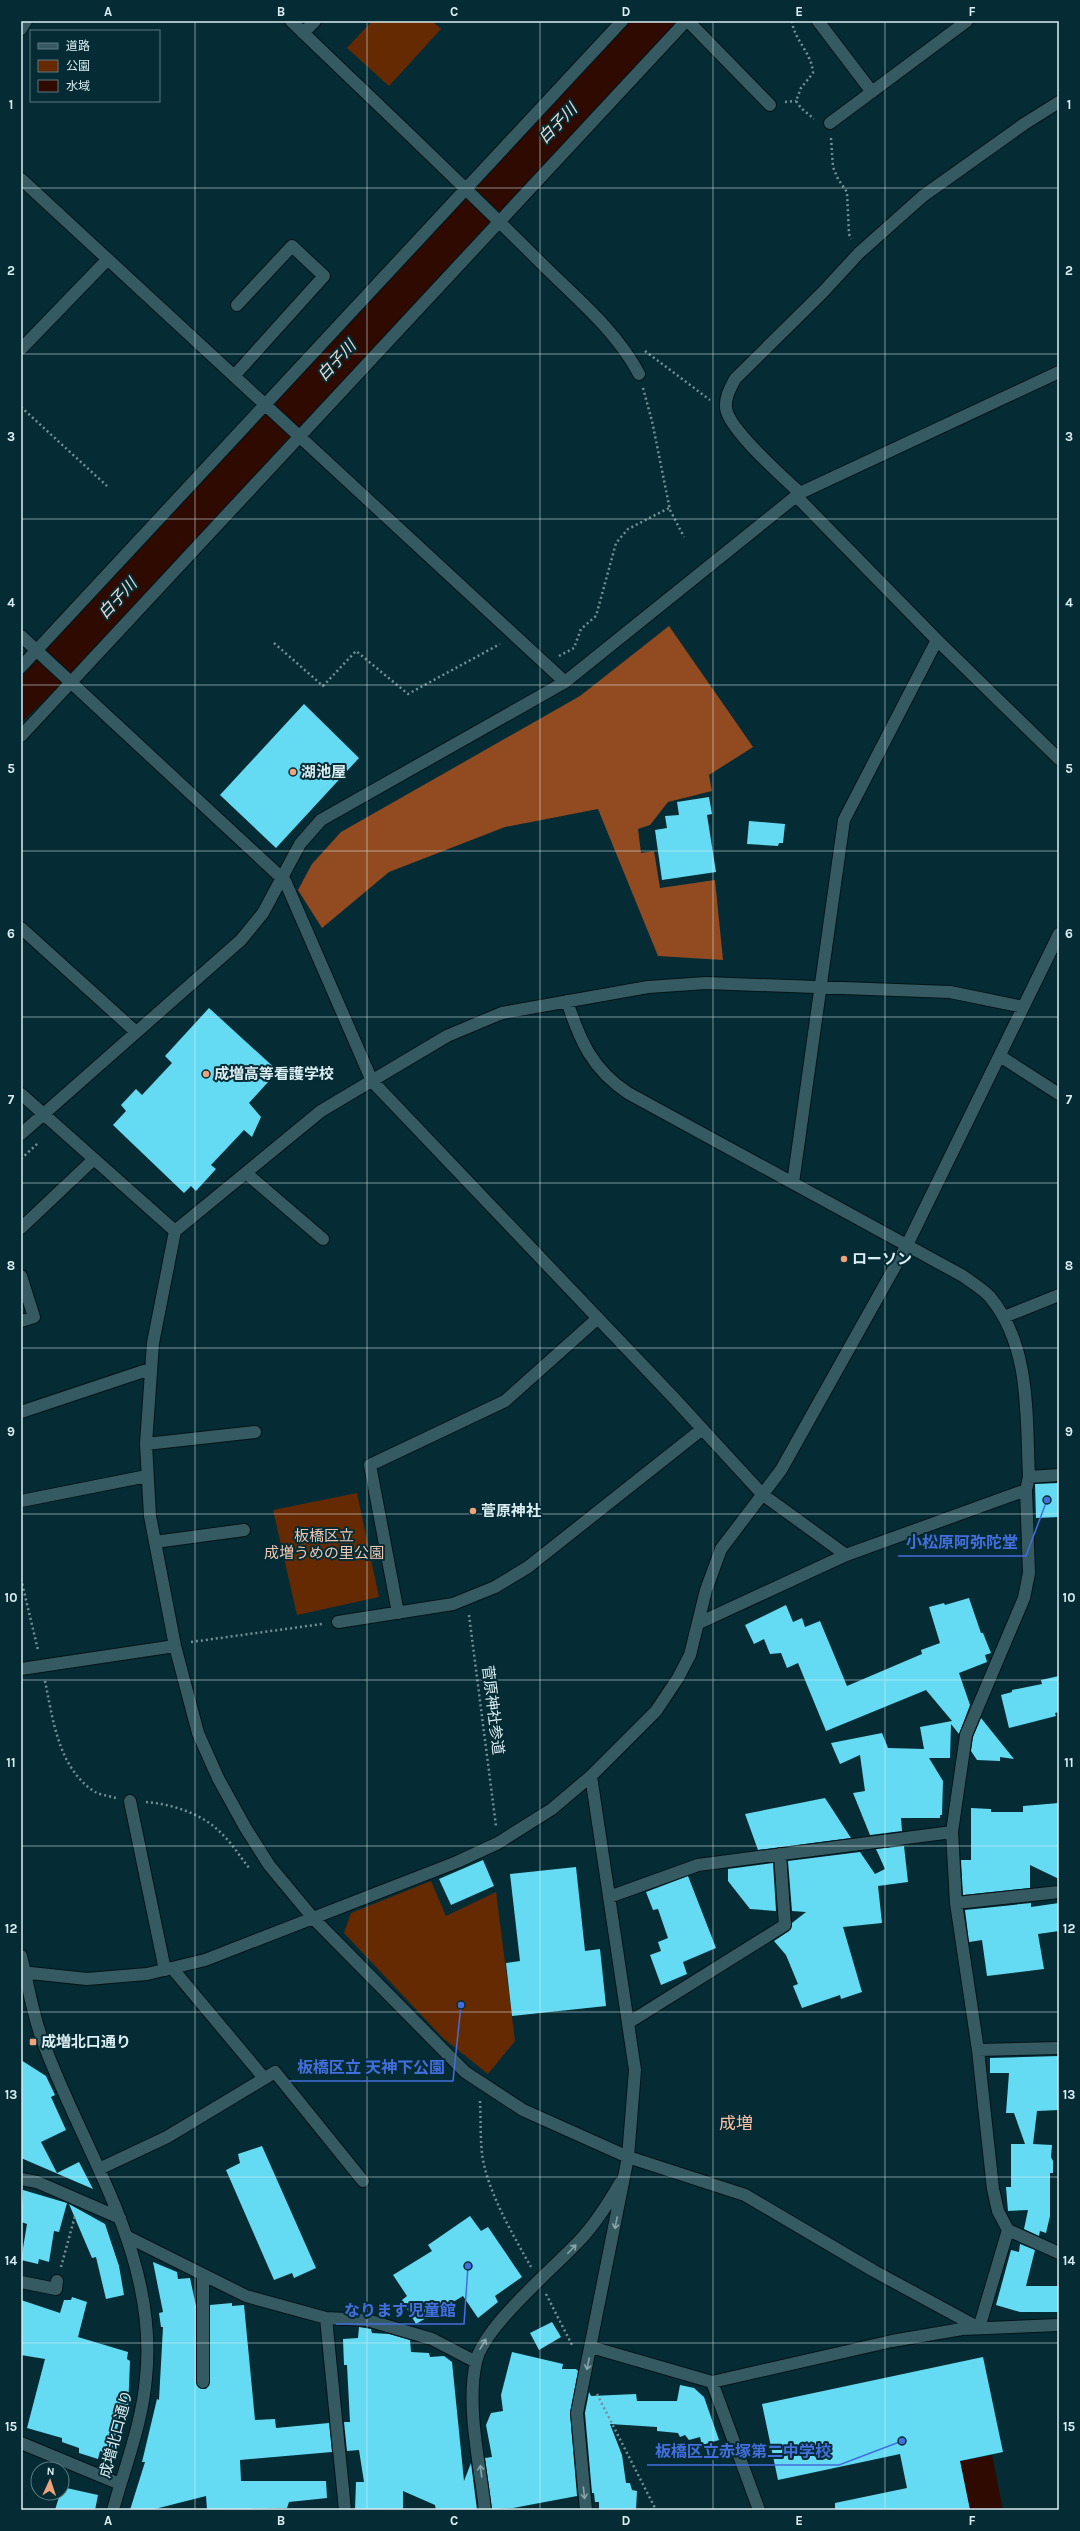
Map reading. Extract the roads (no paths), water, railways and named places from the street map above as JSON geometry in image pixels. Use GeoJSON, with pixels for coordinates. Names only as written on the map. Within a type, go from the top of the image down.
{"type":"FeatureCollection","features":[{"type":"Feature","properties":{"kind":"street"},"geometry":{"type":"LineString","coordinates":[[21,28],[26,21]]}},
{"type":"Feature","properties":{"kind":"street"},"geometry":{"type":"LineString","coordinates":[[291,21],[498,220],[612,334],[631,358],[639,374]]}},
{"type":"Feature","properties":{"kind":"street"},"geometry":{"type":"LineString","coordinates":[[303,33],[315,21]]}},
{"type":"Feature","properties":{"kind":"street"},"geometry":{"type":"LineString","coordinates":[[21,667],[38,652],[622,21]]}},
{"type":"Feature","properties":{"kind":"street"},"geometry":{"type":"LineString","coordinates":[[21,736],[300,437],[498,220],[687,21],[770,104]]}},
{"type":"Feature","properties":{"kind":"street"},"geometry":{"type":"LineString","coordinates":[[818,21],[872,92]]}},
{"type":"Feature","properties":{"kind":"street"},"geometry":{"type":"LineString","coordinates":[[830,123],[967,21]]}},
{"type":"Feature","properties":{"kind":"street"},"geometry":{"type":"LineString","coordinates":[[1059,102],[1024,124],[923,196],[859,253],[823,292],[735,380],[727,394],[726,409],[731,424],[798,495],[937,640],[1059,759]]}},
{"type":"Feature","properties":{"kind":"street"},"geometry":{"type":"LineString","coordinates":[[21,179],[565,682]]}},
{"type":"Feature","properties":{"kind":"street"},"geometry":{"type":"LineString","coordinates":[[234,376],[324,276],[292,246],[237,305]]}},
{"type":"Feature","properties":{"kind":"street"},"geometry":{"type":"LineString","coordinates":[[21,349],[108,259]]}},
{"type":"Feature","properties":{"kind":"street"},"geometry":{"type":"LineString","coordinates":[[21,1134],[241,940],[263,913],[300,844],[321,820],[565,682],[798,495],[1059,372]]}},
{"type":"Feature","properties":{"kind":"street"},"geometry":{"type":"LineString","coordinates":[[21,636],[286,881],[372,1081],[598,1318],[762,1494],[846,1555]]}},
{"type":"Feature","properties":{"kind":"street"},"geometry":{"type":"LineString","coordinates":[[793,1183],[819,987],[844,820],[937,640]]}},
{"type":"Feature","properties":{"kind":"street"},"geometry":{"type":"LineString","coordinates":[[21,928],[136,1032]]}},
{"type":"Feature","properties":{"kind":"street"},"geometry":{"type":"LineString","coordinates":[[23,1972],[88,1979],[147,1974],[206,1960],[457,1862],[498,1843],[552,1809],[591,1776],[656,1711],[690,1655],[706,1590],[721,1549],[781,1470],[907,1245],[1059,934]]}},
{"type":"Feature","properties":{"kind":"street"},"geometry":{"type":"LineString","coordinates":[[979,2328],[874,2271],[745,2195],[628,2157],[524,2110],[465,2072],[313,1918],[269,1864],[245,1827],[218,1778],[198,1733],[180,1645],[155,1542],[147,1476],[146,1444],[150,1369],[158,1313],[175,1231],[321,1111],[454,1033],[502,1013],[648,987],[706,983],[950,992],[1023,1007]]}},
{"type":"Feature","properties":{"kind":"street"},"geometry":{"type":"LineString","coordinates":[[567,1001],[593,1062],[609,1080],[628,1093],[963,1276],[989,1296],[1004,1317],[1017,1346],[1024,1384],[1029,1477],[1026,1490],[1029,1573],[1024,1598],[966,1735],[952,1832],[952,1862],[956,1903],[978,2050],[993,2189],[998,2211],[1008,2230],[1059,2253]]}},
{"type":"Feature","properties":{"kind":"street"},"geometry":{"type":"LineString","coordinates":[[1000,1056],[1059,1094]]}},
{"type":"Feature","properties":{"kind":"street"},"geometry":{"type":"LineString","coordinates":[[21,1094],[175,1231]]}},
{"type":"Feature","properties":{"kind":"street"},"geometry":{"type":"LineString","coordinates":[[21,1228],[94,1159]]}},
{"type":"Feature","properties":{"kind":"street"},"geometry":{"type":"LineString","coordinates":[[246,1172],[323,1239]]}},
{"type":"Feature","properties":{"kind":"street"},"geometry":{"type":"LineString","coordinates":[[21,1276],[34,1317],[21,1321]]}},
{"type":"Feature","properties":{"kind":"street"},"geometry":{"type":"LineString","coordinates":[[1004,1317],[1059,1295]]}},
{"type":"Feature","properties":{"kind":"street"},"geometry":{"type":"LineString","coordinates":[[398,1613],[370,1465],[505,1401],[598,1318]]}},
{"type":"Feature","properties":{"kind":"street"},"geometry":{"type":"LineString","coordinates":[[21,1412],[150,1369]]}},
{"type":"Feature","properties":{"kind":"street"},"geometry":{"type":"LineString","coordinates":[[338,1622],[453,1604],[495,1587],[528,1568],[702,1430]]}},
{"type":"Feature","properties":{"kind":"street"},"geometry":{"type":"LineString","coordinates":[[146,1444],[256,1432]]}},
{"type":"Feature","properties":{"kind":"street"},"geometry":{"type":"LineString","coordinates":[[1029,1477],[1059,1475]]}},
{"type":"Feature","properties":{"kind":"street"},"geometry":{"type":"LineString","coordinates":[[21,1501],[147,1476]]}},
{"type":"Feature","properties":{"kind":"street"},"geometry":{"type":"LineString","coordinates":[[699,1623],[846,1555],[1026,1490]]}},
{"type":"Feature","properties":{"kind":"street"},"geometry":{"type":"LineString","coordinates":[[155,1542],[244,1530]]}},
{"type":"Feature","properties":{"kind":"street"},"geometry":{"type":"LineString","coordinates":[[21,1669],[180,1645]]}},
{"type":"Feature","properties":{"kind":"street"},"geometry":{"type":"LineString","coordinates":[[586,2510],[577,2413],[628,2157],[635,2070],[591,1776]]}},
{"type":"Feature","properties":{"kind":"street"},"geometry":{"type":"LineString","coordinates":[[130,1801],[168,1969],[264,2078]]}},
{"type":"Feature","properties":{"kind":"street"},"geometry":{"type":"LineString","coordinates":[[609,1897],[698,1865],[952,1832]]}},
{"type":"Feature","properties":{"kind":"street"},"geometry":{"type":"LineString","coordinates":[[628,2023],[785,1925],[780,1854]]}},
{"type":"Feature","properties":{"kind":"street"},"geometry":{"type":"LineString","coordinates":[[956,1903],[1059,1892]]}},
{"type":"Feature","properties":{"kind":"street","name":"成増北口通り"},"geometry":{"type":"LineString","coordinates":[[21,1956],[23,1972],[42,2039],[128,2237],[144,2299],[147,2327],[147,2371],[141,2415],[113,2510]]}},
{"type":"Feature","properties":{"kind":"street"},"geometry":{"type":"LineString","coordinates":[[978,2050],[1059,2048]]}},
{"type":"Feature","properties":{"kind":"street"},"geometry":{"type":"LineString","coordinates":[[99,2169],[167,2137],[275,2072],[363,2181]]}},
{"type":"Feature","properties":{"kind":"street"},"geometry":{"type":"LineString","coordinates":[[485,2510],[472,2399],[476,2362],[480,2347],[495,2326],[539,2283],[586,2233],[605,2209],[624,2176]]}},
{"type":"Feature","properties":{"kind":"street"},"geometry":{"type":"LineString","coordinates":[[21,2179],[37,2182],[120,2218]]}},
{"type":"Feature","properties":{"kind":"street"},"geometry":{"type":"LineString","coordinates":[[979,2328],[1008,2230]]}},
{"type":"Feature","properties":{"kind":"street"},"geometry":{"type":"LineString","coordinates":[[128,2237],[246,2296],[326,2318],[367,2320],[432,2339],[476,2362]]}},
{"type":"Feature","properties":{"kind":"street"},"geometry":{"type":"LineString","coordinates":[[203,2275],[203,2382]]}},
{"type":"Feature","properties":{"kind":"street"},"geometry":{"type":"LineString","coordinates":[[21,2282],[56,2289],[57,2281]]}},
{"type":"Feature","properties":{"kind":"street"},"geometry":{"type":"LineString","coordinates":[[326,2318],[345,2510]]}},
{"type":"Feature","properties":{"kind":"street"},"geometry":{"type":"LineString","coordinates":[[591,2347],[712,2382],[892,2341],[979,2328],[1059,2325]]}},
{"type":"Feature","properties":{"kind":"street"},"geometry":{"type":"LineString","coordinates":[[712,2382],[759,2510]]}},
{"type":"Feature","properties":{"kind":"street"},"geometry":{"type":"LineString","coordinates":[[21,2443],[120,2484]]}},
{"type":"Feature","properties":{"kind":"water","name":"白子川"},"geometry":{"type":"Polygon","coordinates":[[[631,21],[677,21],[50,695],[21,723],[21,677],[631,21]]]}},
{"type":"Feature","properties":{"kind":"water"},"geometry":{"type":"Polygon","coordinates":[[[992,2455],[1003,2510],[970,2510],[960,2461],[992,2455]]]}},
{"type":"Feature","properties":{"kind":"place","name":"湖池屋"},"geometry":{"type":"Point","coordinates":[293,772]}},
{"type":"Feature","properties":{"kind":"place","name":"成増高等看護学校"},"geometry":{"type":"Point","coordinates":[206,1074]}},
{"type":"Feature","properties":{"kind":"place","name":"ローソン"},"geometry":{"type":"Point","coordinates":[844,1259]}},
{"type":"Feature","properties":{"kind":"place","name":"小松原阿弥陀堂"},"geometry":{"type":"Point","coordinates":[1047,1500]}},
{"type":"Feature","properties":{"kind":"place","name":"菅原神社"},"geometry":{"type":"Point","coordinates":[473,1511]}},
{"type":"Feature","properties":{"kind":"place","name":"板橋区立 天神下公園"},"geometry":{"type":"Point","coordinates":[461,2005]}},
{"type":"Feature","properties":{"kind":"place","name":"成増北口通り"},"geometry":{"type":"Point","coordinates":[33,2042]}},
{"type":"Feature","properties":{"kind":"place","name":"なります児童館"},"geometry":{"type":"Point","coordinates":[468,2266]}},
{"type":"Feature","properties":{"kind":"place","name":"板橋区立赤塚第二中学校"},"geometry":{"type":"Point","coordinates":[902,2441]}},
{"type":"Feature","properties":{"kind":"district","name":"成増"},"geometry":{"type":"Point","coordinates":[736,2123]}},
{"type":"Feature","properties":{"kind":"park label","name":"板橋区立 成増うめの里公園"},"geometry":{"type":"Point","coordinates":[324,1544]}}]}
